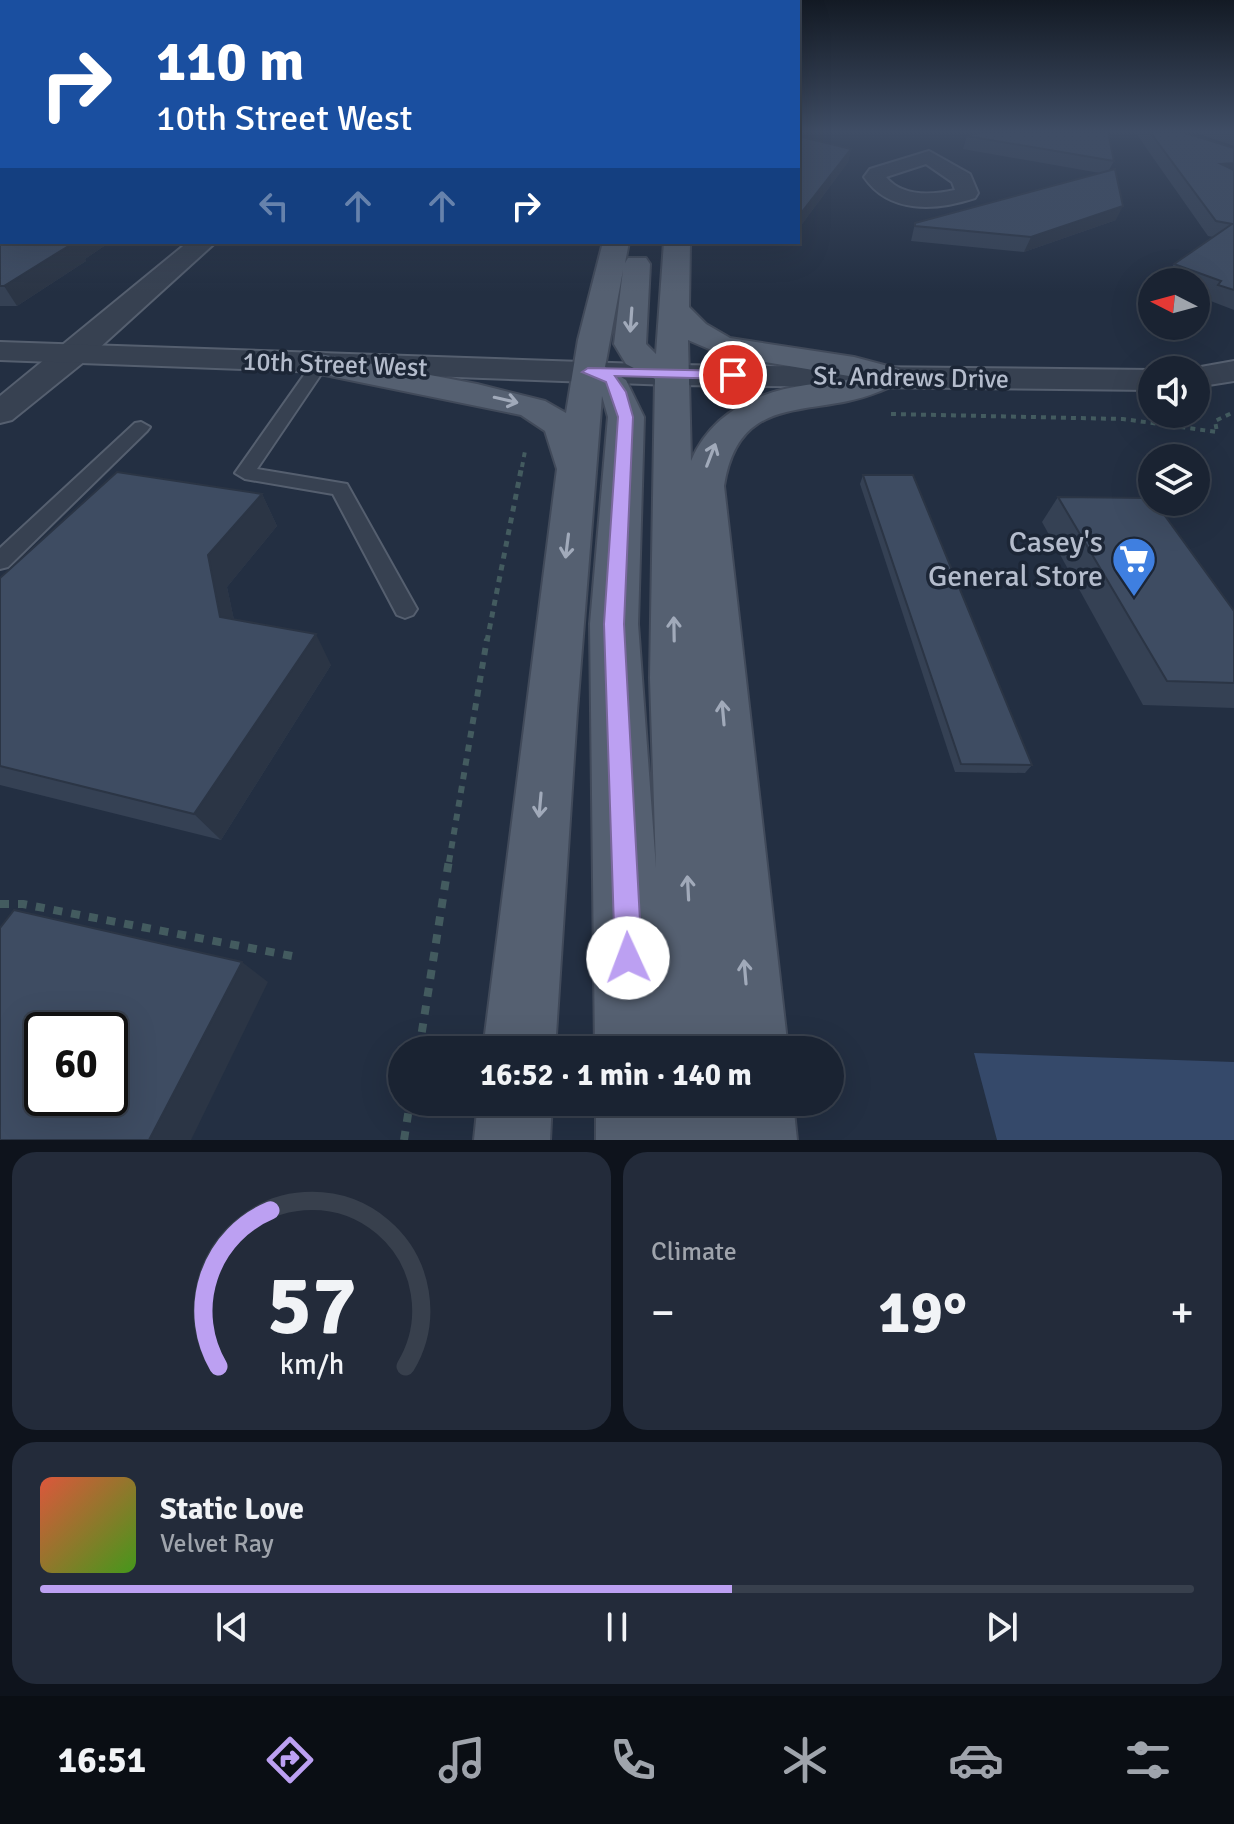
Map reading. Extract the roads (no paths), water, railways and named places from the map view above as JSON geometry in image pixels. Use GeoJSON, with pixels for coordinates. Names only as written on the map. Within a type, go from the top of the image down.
{"type":"FeatureCollection","features":[{"type":"Feature","properties":{"kind":"main road"},"geometry":{"type":"LineString","coordinates":[[520,1036],[549,698],[576,468],[588,372],[616,244]]}},
{"type":"Feature","properties":{"kind":"main road"},"geometry":{"type":"LineString","coordinates":[[638,244],[630,344],[637,357],[671,375]]}},
{"type":"Feature","properties":{"kind":"main road"},"geometry":{"type":"LineString","coordinates":[[677,244],[671,375],[675,678],[696,1036]]}},
{"type":"Feature","properties":{"kind":"main road"},"geometry":{"type":"LineString","coordinates":[[674,308],[691,329],[723,346],[854,367],[887,376]]}},
{"type":"Feature","properties":{"kind":"main road"},"geometry":{"type":"LineString","coordinates":[[320,364],[533,408],[561,426],[576,468]]}},
{"type":"Feature","properties":{"kind":"main road"},"geometry":{"type":"LineString","coordinates":[[588,372],[611,379],[619,392],[626,417],[614,624],[631,1036]]}},
{"type":"Feature","properties":{"kind":"main road"},"geometry":{"type":"LineString","coordinates":[[751,1036],[704,486],[707,462],[716,442],[752,413],[803,396],[842,393],[887,376]]}},
{"type":"Feature","properties":{"kind":"main road"},"geometry":{"type":"LineString","coordinates":[[512,1140],[514,1116]]}},
{"type":"Feature","properties":{"kind":"main road"},"geometry":{"type":"LineString","coordinates":[[633,1116],[634,1140]]}},
{"type":"Feature","properties":{"kind":"main road"},"geometry":{"type":"LineString","coordinates":[[701,1116],[703,1140]]}},
{"type":"Feature","properties":{"kind":"main road"},"geometry":{"type":"LineString","coordinates":[[757,1116],[759,1140]]}},
{"type":"Feature","properties":{"kind":"street"},"geometry":{"type":"LineString","coordinates":[[0,413],[74,354],[201,244]]}},
{"type":"Feature","properties":{"kind":"street","name":"10th Street West"},"geometry":{"type":"LineString","coordinates":[[0,351],[671,375]]}},
{"type":"Feature","properties":{"kind":"street","name":"St. Andrews Drive"},"geometry":{"type":"LineString","coordinates":[[671,375],[1138,380]]}},
{"type":"Feature","properties":{"kind":"lane"},"geometry":{"type":"LineString","coordinates":[[320,364],[245,473],[340,489],[405,609]]}},
{"type":"Feature","properties":{"kind":"lane"},"geometry":{"type":"LineString","coordinates":[[0,561],[141,427]]}},
{"type":"Feature","properties":{"kind":"water"},"geometry":{"type":"Polygon","coordinates":[[[974,1053],[1234,1062],[1234,1140],[997,1140],[974,1053]]]}},
{"type":"Feature","properties":{"kind":"place","name":"Casey's General Store"},"geometry":{"type":"Point","coordinates":[1134,598]}}]}
